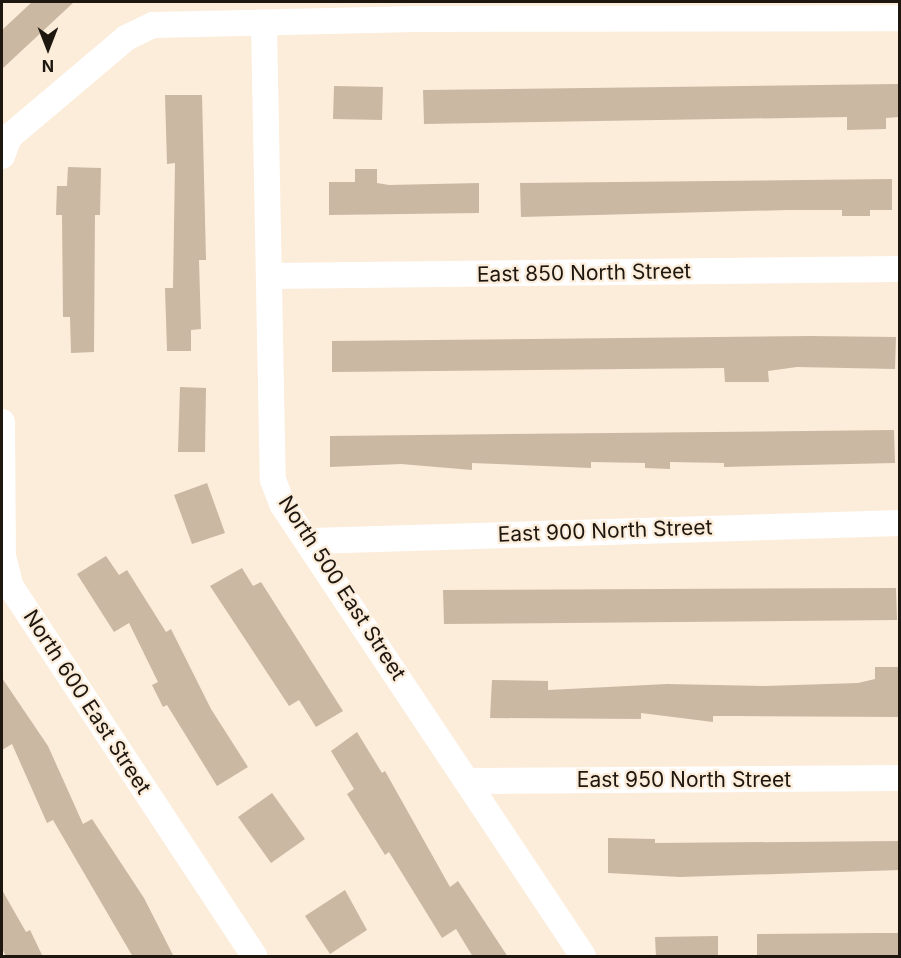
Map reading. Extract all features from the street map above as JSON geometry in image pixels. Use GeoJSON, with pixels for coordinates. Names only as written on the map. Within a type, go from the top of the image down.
{"type":"FeatureCollection","features":[{"type":"Feature","properties":{"kind":"street"},"geometry":{"type":"LineString","coordinates":[[2,156],[9,136],[126,38],[153,25],[264,24],[416,10],[900,18]]}},
{"type":"Feature","properties":{"kind":"street","name":"North 500 East Street"},"geometry":{"type":"LineString","coordinates":[[264,24],[273,480],[282,504],[311,541],[583,957]]}},
{"type":"Feature","properties":{"kind":"street","name":"East 850 North Street"},"geometry":{"type":"LineString","coordinates":[[269,276],[900,269]]}},
{"type":"Feature","properties":{"kind":"street","name":"North 600 East Street"},"geometry":{"type":"LineString","coordinates":[[2,422],[3,556],[11,587],[254,957]]}},
{"type":"Feature","properties":{"kind":"street","name":"East 900 North Street"},"geometry":{"type":"LineString","coordinates":[[311,541],[900,523]]}},
{"type":"Feature","properties":{"kind":"street","name":"East 950 North Street"},"geometry":{"type":"LineString","coordinates":[[469,781],[900,778]]}},
{"type":"Feature","properties":{"kind":"building"},"geometry":{"type":"Polygon","coordinates":[[[32,2],[74,2],[2,69],[2,30],[32,2]]]}},
{"type":"Feature","properties":{"kind":"building"},"geometry":{"type":"Polygon","coordinates":[[[898,84],[899,117],[886,118],[886,129],[847,130],[847,117],[424,124],[423,90],[898,84]]]}},
{"type":"Feature","properties":{"kind":"building"},"geometry":{"type":"Polygon","coordinates":[[[334,86],[383,87],[382,120],[333,119],[334,86]]]}},
{"type":"Feature","properties":{"kind":"building"},"geometry":{"type":"Polygon","coordinates":[[[165,95],[202,95],[206,260],[199,260],[201,329],[191,330],[191,351],[167,351],[165,288],[173,288],[175,163],[167,164],[165,95]]]}},
{"type":"Feature","properties":{"kind":"building"},"geometry":{"type":"Polygon","coordinates":[[[68,167],[101,168],[100,215],[95,215],[94,352],[71,353],[70,317],[63,317],[62,215],[56,215],[57,186],[67,186],[68,167]]]}},
{"type":"Feature","properties":{"kind":"building"},"geometry":{"type":"Polygon","coordinates":[[[355,169],[377,169],[377,183],[389,185],[479,183],[479,213],[329,215],[329,182],[355,182],[355,169]]]}},
{"type":"Feature","properties":{"kind":"building"},"geometry":{"type":"Polygon","coordinates":[[[892,179],[892,210],[870,210],[870,216],[842,216],[842,210],[787,210],[521,217],[520,183],[892,179]]]}},
{"type":"Feature","properties":{"kind":"building"},"geometry":{"type":"Polygon","coordinates":[[[896,337],[895,369],[797,367],[768,371],[769,382],[725,382],[724,368],[332,372],[332,341],[896,337]]]}},
{"type":"Feature","properties":{"kind":"building"},"geometry":{"type":"Polygon","coordinates":[[[180,387],[206,388],[205,452],[178,452],[180,387]]]}},
{"type":"Feature","properties":{"kind":"building"},"geometry":{"type":"Polygon","coordinates":[[[894,430],[895,463],[724,467],[724,463],[670,462],[670,469],[645,468],[645,463],[591,462],[591,468],[472,463],[472,470],[401,464],[330,467],[330,436],[894,430]]]}},
{"type":"Feature","properties":{"kind":"building"},"geometry":{"type":"Polygon","coordinates":[[[207,483],[225,533],[192,544],[174,495],[207,483]]]}},
{"type":"Feature","properties":{"kind":"building"},"geometry":{"type":"Polygon","coordinates":[[[106,556],[119,575],[127,570],[166,632],[171,629],[211,709],[248,767],[217,786],[167,705],[163,707],[152,685],[158,682],[129,623],[114,632],[77,574],[106,556]]]}},
{"type":"Feature","properties":{"kind":"building"},"geometry":{"type":"Polygon","coordinates":[[[242,568],[253,586],[261,582],[343,711],[316,727],[299,700],[289,706],[210,586],[242,568]]]}},
{"type":"Feature","properties":{"kind":"building"},"geometry":{"type":"Polygon","coordinates":[[[896,588],[897,620],[444,624],[443,590],[896,588]]]}},
{"type":"Feature","properties":{"kind":"building"},"geometry":{"type":"Polygon","coordinates":[[[875,667],[899,667],[900,717],[713,716],[713,722],[641,713],[641,719],[490,718],[492,680],[548,681],[548,690],[667,684],[765,686],[858,683],[875,679],[875,667]]]}},
{"type":"Feature","properties":{"kind":"building"},"geometry":{"type":"Polygon","coordinates":[[[2,678],[48,746],[83,824],[92,819],[144,898],[174,957],[133,957],[53,820],[47,823],[12,744],[2,750],[2,678]]]}},
{"type":"Feature","properties":{"kind":"building"},"geometry":{"type":"Polygon","coordinates":[[[357,732],[382,773],[385,771],[450,887],[458,881],[508,957],[473,957],[456,929],[442,938],[389,852],[385,855],[347,794],[354,789],[331,751],[357,732]]]}},
{"type":"Feature","properties":{"kind":"building"},"geometry":{"type":"Polygon","coordinates":[[[272,793],[305,839],[271,863],[238,817],[272,793]]]}},
{"type":"Feature","properties":{"kind":"building"},"geometry":{"type":"Polygon","coordinates":[[[608,838],[655,839],[655,843],[900,841],[900,870],[680,877],[608,873],[608,838]]]}},
{"type":"Feature","properties":{"kind":"building"},"geometry":{"type":"Polygon","coordinates":[[[2,890],[26,932],[30,930],[43,957],[6,957],[2,948],[2,890]]]}},
{"type":"Feature","properties":{"kind":"building"},"geometry":{"type":"Polygon","coordinates":[[[345,890],[367,930],[330,954],[305,916],[345,890]]]}},
{"type":"Feature","properties":{"kind":"building"},"geometry":{"type":"Polygon","coordinates":[[[900,933],[900,957],[757,957],[757,934],[900,933]]]}},
{"type":"Feature","properties":{"kind":"building"},"geometry":{"type":"Polygon","coordinates":[[[718,936],[718,957],[656,957],[655,937],[718,936]]]}}]}
